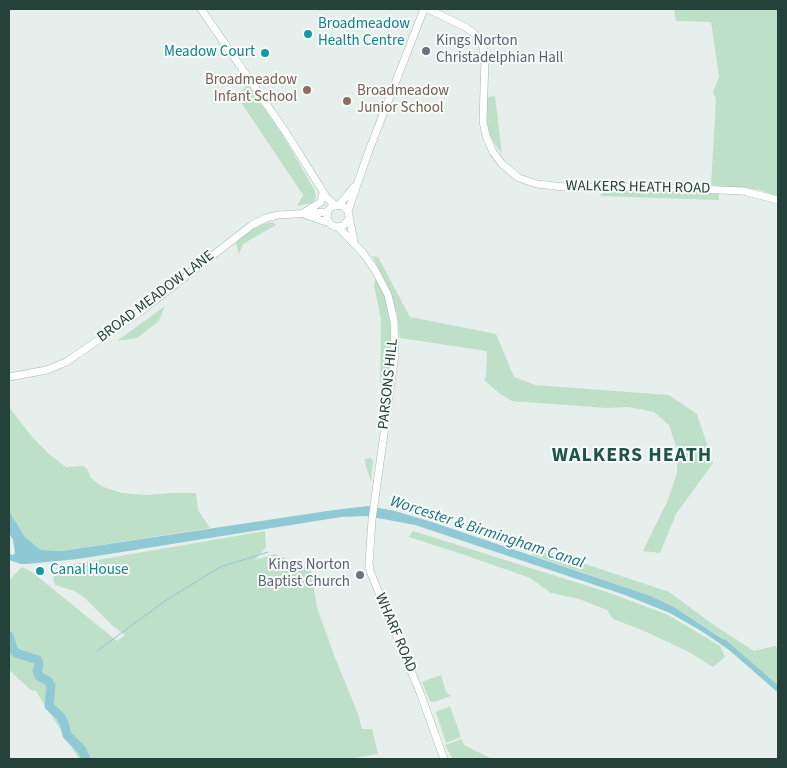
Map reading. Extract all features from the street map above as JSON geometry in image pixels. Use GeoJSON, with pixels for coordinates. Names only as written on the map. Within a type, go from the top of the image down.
{"type":"FeatureCollection","features":[{"type":"Feature","properties":{"kind":"street"},"geometry":{"type":"LineString","coordinates":[[201,9],[278,119],[330,202],[344,206],[348,210]]}},
{"type":"Feature","properties":{"kind":"street"},"geometry":{"type":"LineString","coordinates":[[320,186],[328,211],[329,223],[338,227],[346,223],[349,219],[348,210],[357,182],[426,9]]}},
{"type":"Feature","properties":{"kind":"street","name":"WALKERS HEATH ROAD"},"geometry":{"type":"LineString","coordinates":[[426,9],[465,27],[477,37],[483,47],[485,59],[483,121],[489,144],[502,164],[520,178],[549,186],[722,189],[752,192],[778,200]]}},
{"type":"Feature","properties":{"kind":"street"},"geometry":{"type":"LineString","coordinates":[[328,211],[337,205],[357,182]]}},
{"type":"Feature","properties":{"kind":"street"},"geometry":{"type":"LineString","coordinates":[[302,214],[321,202],[322,196]]}},
{"type":"Feature","properties":{"kind":"street","name":"BROAD MEADOW LANE"},"geometry":{"type":"LineString","coordinates":[[9,377],[47,370],[66,362],[141,311],[252,225],[272,217],[328,211]]}},
{"type":"Feature","properties":{"kind":"street","name":"BROAD MEADOW LANE"},"geometry":{"type":"LineString","coordinates":[[302,214],[329,223]]}},
{"type":"Feature","properties":{"kind":"street","name":"PARSONS HILL"},"geometry":{"type":"LineString","coordinates":[[349,219],[354,243]]}},
{"type":"Feature","properties":{"kind":"street","name":"PARSONS HILL"},"geometry":{"type":"LineString","coordinates":[[338,227],[354,243],[382,282],[390,302],[394,330],[395,354],[374,506]]}},
{"type":"Feature","properties":{"kind":"street","name":"WHARF ROAD"},"geometry":{"type":"LineString","coordinates":[[374,506],[369,563],[370,573],[403,649],[445,758]]}},
{"type":"Feature","properties":{"kind":"green space"},"geometry":{"type":"Polygon","coordinates":[[[674,9],[778,9],[778,197],[760,190],[711,185],[716,99],[713,92],[719,77],[711,22],[676,21],[674,9]]]}},
{"type":"Feature","properties":{"kind":"green space"},"geometry":{"type":"Polygon","coordinates":[[[248,85],[282,134],[314,189],[316,196],[312,203],[297,206],[303,195],[236,95],[248,85]]]}},
{"type":"Feature","properties":{"kind":"green space"},"geometry":{"type":"Polygon","coordinates":[[[495,96],[502,154],[491,138],[487,124],[487,98],[495,96]]]}},
{"type":"Feature","properties":{"kind":"green space"},"geometry":{"type":"Polygon","coordinates":[[[605,190],[719,192],[719,200],[600,196],[605,190]]]}},
{"type":"Feature","properties":{"kind":"green space"},"geometry":{"type":"Polygon","coordinates":[[[273,222],[276,225],[243,244],[239,254],[236,244],[238,239],[262,224],[273,222]]]}},
{"type":"Feature","properties":{"kind":"green space"},"geometry":{"type":"Polygon","coordinates":[[[372,256],[378,257],[410,317],[496,334],[514,377],[535,385],[669,395],[697,414],[713,463],[676,514],[660,553],[643,551],[667,502],[677,473],[677,449],[669,425],[654,412],[628,407],[606,408],[512,401],[484,380],[486,376],[487,351],[400,338],[397,314],[391,293],[372,256]]]}},
{"type":"Feature","properties":{"kind":"green space"},"geometry":{"type":"Polygon","coordinates":[[[376,277],[385,295],[393,337],[387,397],[380,395],[381,320],[374,285],[376,277]]]}},
{"type":"Feature","properties":{"kind":"green space"},"geometry":{"type":"Polygon","coordinates":[[[165,306],[159,321],[137,338],[117,341],[165,306]]]}},
{"type":"Feature","properties":{"kind":"green space"},"geometry":{"type":"Polygon","coordinates":[[[9,407],[33,438],[50,455],[66,467],[83,466],[87,469],[91,478],[101,486],[122,493],[147,495],[196,493],[198,510],[210,528],[62,551],[41,550],[25,537],[9,511],[9,407]]]}},
{"type":"Feature","properties":{"kind":"green space"},"geometry":{"type":"Polygon","coordinates":[[[371,458],[373,461],[371,482],[364,459],[371,458]]]}},
{"type":"Feature","properties":{"kind":"green space"},"geometry":{"type":"Polygon","coordinates":[[[265,531],[266,547],[255,560],[275,554],[311,570],[317,608],[334,655],[358,714],[362,729],[372,729],[378,754],[348,759],[79,759],[36,691],[31,690],[9,670],[9,580],[22,567],[32,572],[117,641],[125,635],[114,627],[85,598],[74,591],[55,585],[53,579],[57,567],[265,531]]]}},
{"type":"Feature","properties":{"kind":"green space"},"geometry":{"type":"Polygon","coordinates":[[[413,531],[610,593],[668,615],[720,646],[725,657],[713,667],[687,651],[613,619],[607,610],[579,599],[551,593],[530,578],[409,537],[413,531]]]}},
{"type":"Feature","properties":{"kind":"green space"},"geometry":{"type":"Polygon","coordinates":[[[534,547],[669,592],[711,623],[754,651],[775,646],[778,648],[778,686],[724,639],[674,607],[651,596],[532,555],[534,547]]]}},
{"type":"Feature","properties":{"kind":"green space"},"geometry":{"type":"Polygon","coordinates":[[[441,675],[446,692],[451,696],[434,702],[430,701],[422,682],[441,675]]]}},
{"type":"Feature","properties":{"kind":"green space"},"geometry":{"type":"Polygon","coordinates":[[[450,706],[461,737],[446,743],[436,712],[450,706]]]}},
{"type":"Feature","properties":{"kind":"green space"},"geometry":{"type":"Polygon","coordinates":[[[462,739],[464,745],[492,759],[453,759],[445,745],[462,739]]]}},
{"type":"Feature","properties":{"kind":"water"},"geometry":{"type":"Polygon","coordinates":[[[368,506],[395,511],[435,523],[651,596],[674,607],[732,645],[729,650],[670,613],[625,595],[415,525],[367,516],[341,517],[78,559],[27,564],[9,560],[9,554],[13,555],[15,553],[13,540],[9,533],[9,511],[25,537],[41,550],[62,551],[368,506]]]}},
{"type":"Feature","properties":{"kind":"waterway"},"geometry":{"type":"LineString","coordinates":[[97,651],[165,601],[220,567],[268,552]]}},
{"type":"Feature","properties":{"kind":"waterway"},"geometry":{"type":"LineString","coordinates":[[9,636],[16,653],[38,660],[39,666],[37,671],[39,676],[48,681],[51,686],[49,706],[61,717],[67,735],[82,750],[86,759]]}},
{"type":"Feature","properties":{"kind":"waterway","name":"Worcester & Birmingham Canal"},"geometry":{"type":"LineString","coordinates":[[724,642],[778,689]]}},
{"type":"Feature","properties":{"kind":"place","name":"Broadmeadow Health Centre"},"geometry":{"type":"Point","coordinates":[308,34]}},
{"type":"Feature","properties":{"kind":"place","name":"Kings Norton Christadelphian Hall"},"geometry":{"type":"Point","coordinates":[426,51]}},
{"type":"Feature","properties":{"kind":"place","name":"Meadow Court"},"geometry":{"type":"Point","coordinates":[265,53]}},
{"type":"Feature","properties":{"kind":"place","name":"Broadmeadow Infant School"},"geometry":{"type":"Point","coordinates":[307,90]}},
{"type":"Feature","properties":{"kind":"place","name":"Broadmeadow Junior School"},"geometry":{"type":"Point","coordinates":[347,101]}},
{"type":"Feature","properties":{"kind":"place","name":"Canal House"},"geometry":{"type":"Point","coordinates":[40,571]}},
{"type":"Feature","properties":{"kind":"place","name":"Kings Norton Baptist Church"},"geometry":{"type":"Point","coordinates":[360,575]}},
{"type":"Feature","properties":{"kind":"district","name":"WALKERS HEATH"},"geometry":{"type":"Point","coordinates":[632,457]}}]}
